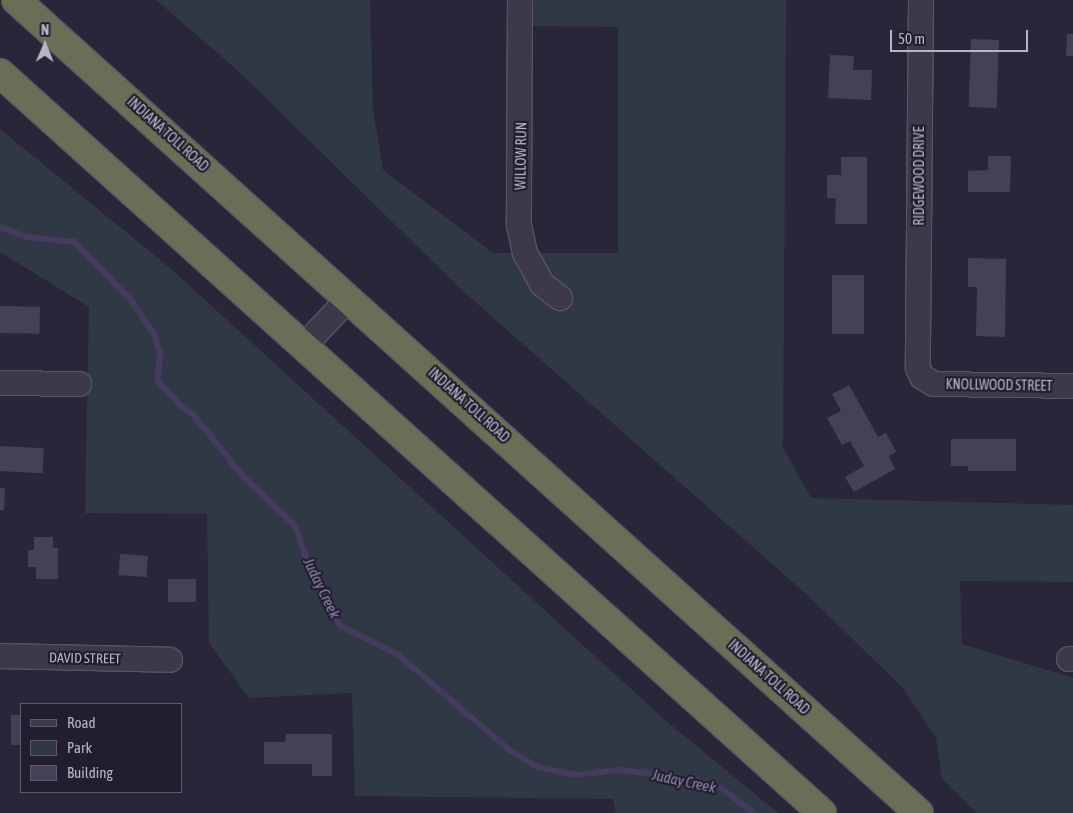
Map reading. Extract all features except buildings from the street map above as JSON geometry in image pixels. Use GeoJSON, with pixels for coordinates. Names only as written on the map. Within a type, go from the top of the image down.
{"type":"FeatureCollection","features":[{"type":"Feature","properties":{"kind":"highway","name":"INDIANA TOLL ROAD"},"geometry":{"type":"LineString","coordinates":[[16,0],[350,298],[919,813]]}},
{"type":"Feature","properties":{"kind":"highway"},"geometry":{"type":"LineString","coordinates":[[0,73],[822,813]]}},
{"type":"Feature","properties":{"kind":"street","name":"WILLOW RUN"},"geometry":{"type":"LineString","coordinates":[[520,0],[519,224],[525,253],[542,284],[560,298]]}},
{"type":"Feature","properties":{"kind":"street","name":"RIDGEWOOD DRIVE"},"geometry":{"type":"LineString","coordinates":[[918,352],[920,0]]}},
{"type":"Feature","properties":{"kind":"street"},"geometry":{"type":"LineString","coordinates":[[304,346],[350,298]]}},
{"type":"Feature","properties":{"kind":"street","name":"KNOLLWOOD STREET"},"geometry":{"type":"LineString","coordinates":[[918,352],[922,378],[934,384],[1073,386]]}},
{"type":"Feature","properties":{"kind":"street"},"geometry":{"type":"LineString","coordinates":[[0,383],[79,384]]}},
{"type":"Feature","properties":{"kind":"street","name":"DAVID STREET"},"geometry":{"type":"LineString","coordinates":[[0,656],[170,660]]}},
{"type":"Feature","properties":{"kind":"green space"},"geometry":{"type":"Polygon","coordinates":[[[156,0],[370,0],[373,110],[383,170],[493,253],[618,253],[618,27],[532,26],[532,0],[786,0],[783,448],[811,498],[1073,505],[1073,582],[960,581],[962,644],[1073,678],[1073,813],[977,813],[942,779],[936,738],[902,687],[805,593],[464,292],[235,68],[156,0]]]}},
{"type":"Feature","properties":{"kind":"green space"},"geometry":{"type":"Polygon","coordinates":[[[0,129],[170,268],[665,720],[778,813],[616,813],[613,799],[355,796],[352,693],[249,698],[209,643],[207,514],[85,513],[89,307],[0,252],[0,129]]]}},
{"type":"Feature","properties":{"kind":"waterway","name":"Juday Creek"},"geometry":{"type":"LineString","coordinates":[[0,227],[26,237],[75,242],[132,301],[155,335],[161,355],[158,381],[180,405],[193,414],[244,477],[295,525],[313,576],[341,626],[399,655],[511,751],[538,767],[575,775],[618,770],[676,776],[720,787],[754,813]]}}]}
